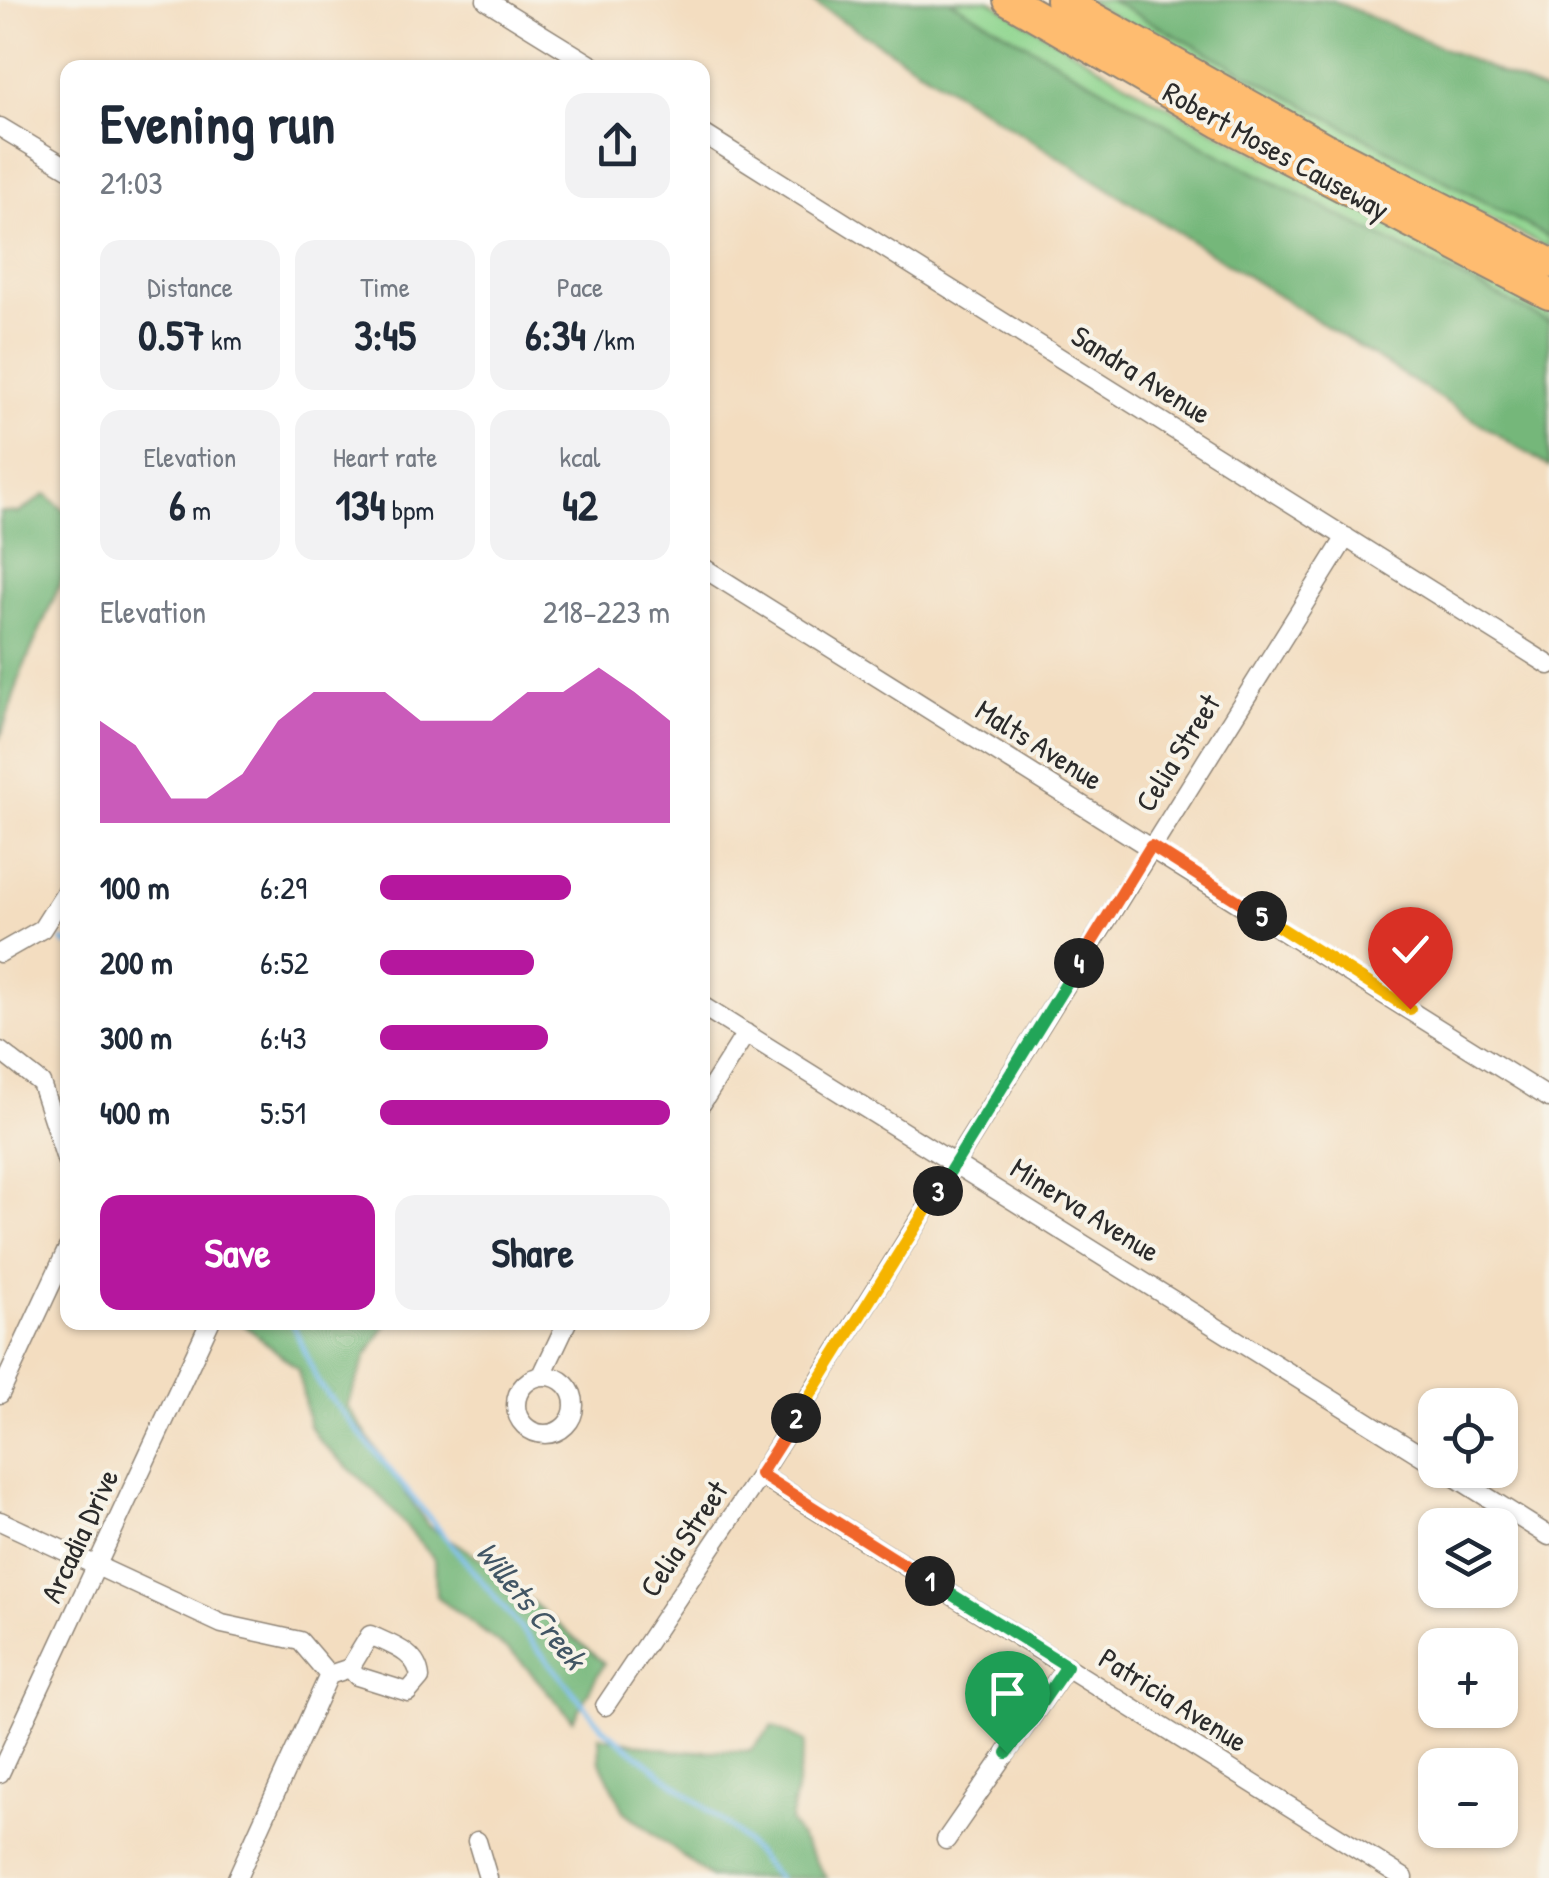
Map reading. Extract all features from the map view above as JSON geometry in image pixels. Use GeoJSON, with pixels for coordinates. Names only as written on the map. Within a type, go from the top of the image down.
{"type":"FeatureCollection","features":[{"type":"Feature","properties":{"kind":"highway","name":"Robert Moses Causeway"},"geometry":{"type":"LineString","coordinates":[[1008,0],[1221,122],[1549,294]]}},
{"type":"Feature","properties":{"kind":"highway","name":"Robert Moses Causeway"},"geometry":{"type":"LineString","coordinates":[[1061,0],[1322,147],[1549,264]]}},
{"type":"Feature","properties":{"kind":"street"},"geometry":{"type":"LineString","coordinates":[[486,0],[579,60]]}},
{"type":"Feature","properties":{"kind":"street"},"geometry":{"type":"LineString","coordinates":[[0,127],[60,163]]}},
{"type":"Feature","properties":{"kind":"street","name":"Sandra Avenue"},"geometry":{"type":"LineString","coordinates":[[710,138],[1549,665]]}},
{"type":"Feature","properties":{"kind":"street","name":"Celia Street"},"geometry":{"type":"LineString","coordinates":[[606,1706],[760,1474],[1346,537]]}},
{"type":"Feature","properties":{"kind":"street","name":"Malts Avenue"},"geometry":{"type":"LineString","coordinates":[[710,573],[1549,1098]]}},
{"type":"Feature","properties":{"kind":"street"},"geometry":{"type":"LineString","coordinates":[[0,953],[42,929],[60,901]]}},
{"type":"Feature","properties":{"kind":"street","name":"Minerva Avenue"},"geometry":{"type":"LineString","coordinates":[[710,1011],[956,1161],[1418,1453]]}},
{"type":"Feature","properties":{"kind":"street"},"geometry":{"type":"LineString","coordinates":[[710,1091],[746,1033]]}},
{"type":"Feature","properties":{"kind":"street"},"geometry":{"type":"LineString","coordinates":[[0,1050],[41,1083],[60,1140]]}},
{"type":"Feature","properties":{"kind":"street"},"geometry":{"type":"LineString","coordinates":[[0,1394],[60,1265]]}},
{"type":"Feature","properties":{"kind":"street","name":"Arcadia Drive"},"geometry":{"type":"LineString","coordinates":[[0,1773],[206,1330]]}},
{"type":"Feature","properties":{"kind":"street"},"geometry":{"type":"LineString","coordinates":[[542,1376],[563,1330]]}},
{"type":"Feature","properties":{"kind":"street","name":"Patricia Avenue"},"geometry":{"type":"LineString","coordinates":[[760,1474],[1404,1878]]}},
{"type":"Feature","properties":{"kind":"street"},"geometry":{"type":"LineString","coordinates":[[1473,1488],[1549,1536]]}},
{"type":"Feature","properties":{"kind":"street"},"geometry":{"type":"LineString","coordinates":[[0,1520],[222,1624],[300,1641],[328,1675]]}},
{"type":"Feature","properties":{"kind":"street"},"geometry":{"type":"LineString","coordinates":[[946,1840],[1067,1666]]}},
{"type":"Feature","properties":{"kind":"street"},"geometry":{"type":"LineString","coordinates":[[237,1878],[328,1675],[350,1668]]}},
{"type":"Feature","properties":{"kind":"street"},"geometry":{"type":"LineString","coordinates":[[476,1841],[488,1878]]}},
{"type":"Feature","properties":{"kind":"green space"},"geometry":{"type":"Polygon","coordinates":[[[810,0],[949,0],[1214,152],[1549,322],[1549,467],[810,0]]]}},
{"type":"Feature","properties":{"kind":"green space"},"geometry":{"type":"Polygon","coordinates":[[[949,0],[989,0],[1148,96],[1549,305],[1549,322],[1214,152],[949,0]]]}},
{"type":"Feature","properties":{"kind":"green space"},"geometry":{"type":"Polygon","coordinates":[[[1085,0],[1110,0],[1549,237],[1549,248],[1364,156],[1085,0]]]}},
{"type":"Feature","properties":{"kind":"green space"},"geometry":{"type":"Polygon","coordinates":[[[1110,0],[1332,0],[1549,94],[1549,237],[1110,0]]]}},
{"type":"Feature","properties":{"kind":"green space"},"geometry":{"type":"Polygon","coordinates":[[[46,494],[60,507],[60,584],[22,671],[0,739],[0,512],[19,513],[46,494]]]}},
{"type":"Feature","properties":{"kind":"green space"},"geometry":{"type":"Polygon","coordinates":[[[251,1330],[383,1330],[366,1357],[347,1406],[428,1526],[480,1558],[604,1663],[573,1720],[517,1657],[436,1596],[435,1560],[382,1498],[321,1443],[309,1425],[298,1369],[251,1330]]]}},
{"type":"Feature","properties":{"kind":"green space"},"geometry":{"type":"Polygon","coordinates":[[[773,1726],[805,1742],[790,1822],[827,1878],[711,1878],[624,1811],[600,1762],[599,1736],[673,1751],[750,1751],[773,1726]]]}},
{"type":"Feature","properties":{"kind":"waterway","name":"Willets Creek"},"geometry":{"type":"LineString","coordinates":[[295,1330],[319,1384],[602,1727],[736,1832],[778,1878]]}},
{"type":"Feature","properties":{"kind":"route"},"geometry":{"type":"LineString","coordinates":[[1007,1753],[1067,1666],[760,1474],[1151,846],[1410,1009]]}}]}
